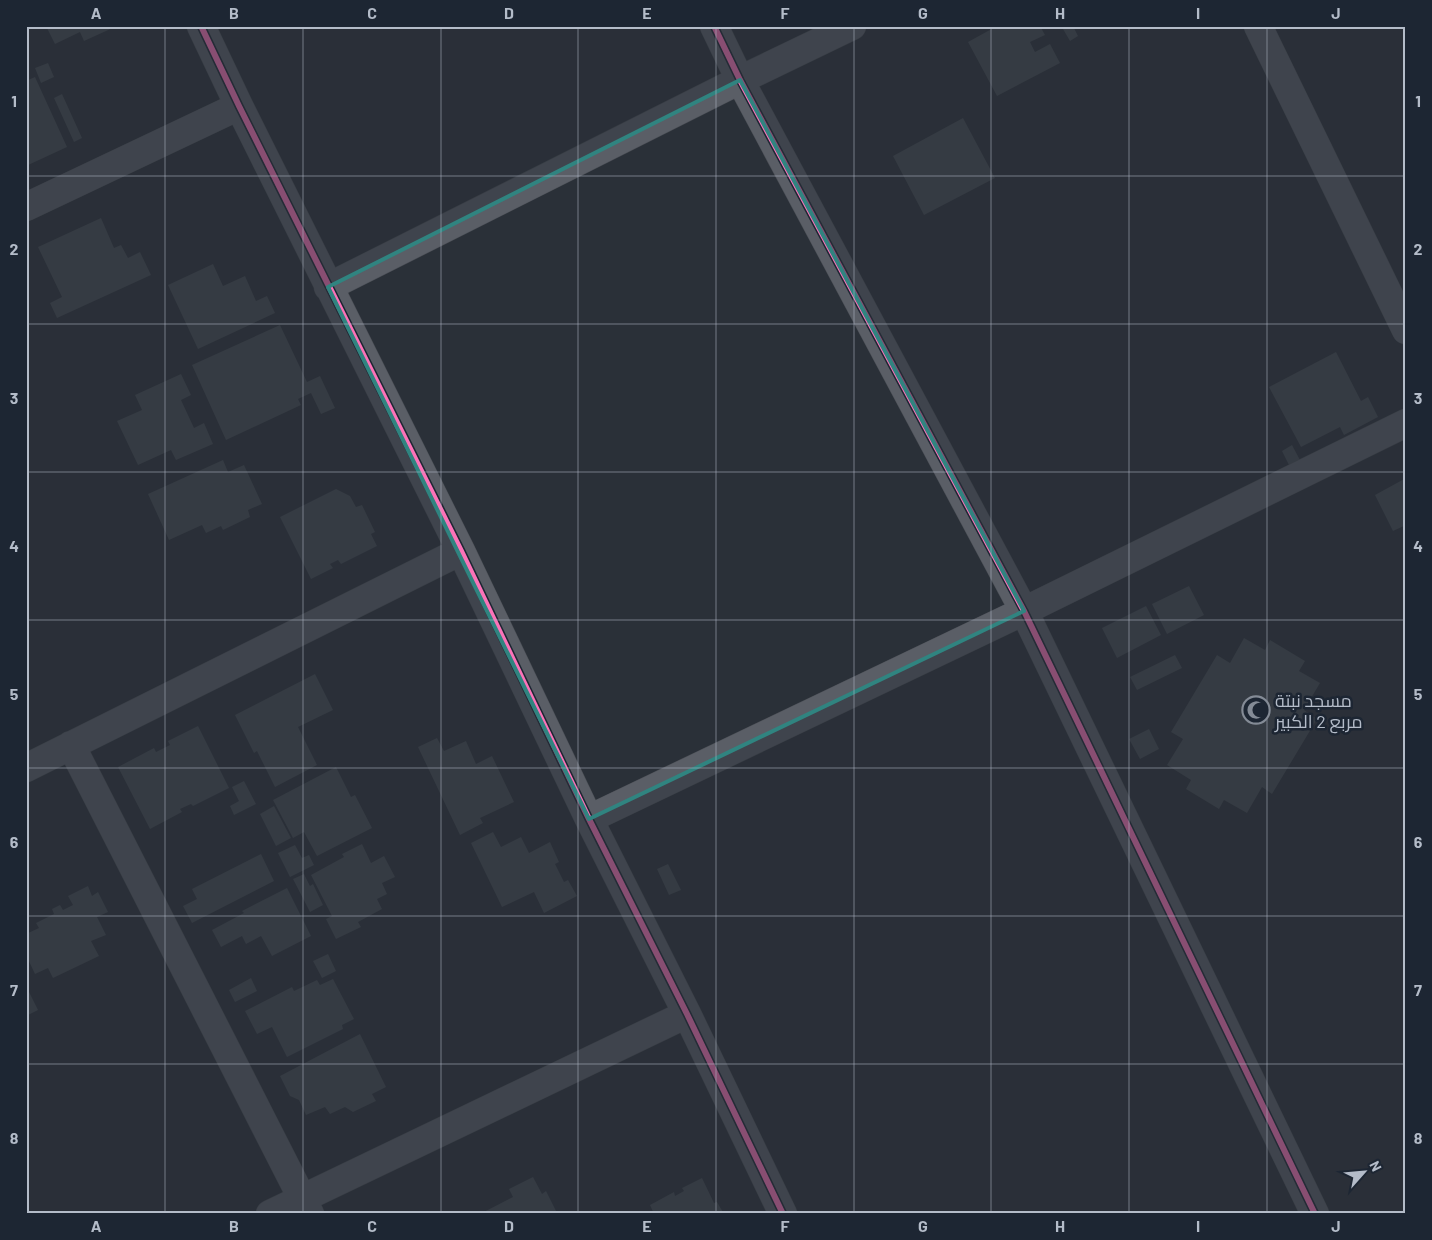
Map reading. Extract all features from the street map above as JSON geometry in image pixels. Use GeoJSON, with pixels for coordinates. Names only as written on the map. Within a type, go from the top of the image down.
{"type":"FeatureCollection","features":[{"type":"Feature","properties":{"kind":"street"},"geometry":{"type":"LineString","coordinates":[[201,26],[238,106],[460,551],[589,820],[687,1014],[783,1214]]}},
{"type":"Feature","properties":{"kind":"street"},"geometry":{"type":"LineString","coordinates":[[714,26],[740,80],[1024,611],[1315,1214]]}},
{"type":"Feature","properties":{"kind":"street"},"geometry":{"type":"LineString","coordinates":[[328,287],[740,80],[852,26]]}},
{"type":"Feature","properties":{"kind":"street"},"geometry":{"type":"LineString","coordinates":[[1258,26],[1406,330]]}},
{"type":"Feature","properties":{"kind":"street"},"geometry":{"type":"LineString","coordinates":[[26,207],[238,106]]}},
{"type":"Feature","properties":{"kind":"street"},"geometry":{"type":"LineString","coordinates":[[589,820],[1024,611],[1406,423]]}},
{"type":"Feature","properties":{"kind":"street"},"geometry":{"type":"LineString","coordinates":[[26,768],[460,551]]}},
{"type":"Feature","properties":{"kind":"street"},"geometry":{"type":"LineString","coordinates":[[71,745],[306,1206]]}},
{"type":"Feature","properties":{"kind":"street"},"geometry":{"type":"LineString","coordinates":[[270,1214],[306,1206],[687,1014]]}},
{"type":"Feature","properties":{"kind":"highlighted area"},"geometry":{"type":"Polygon","coordinates":[[[740,80],[1024,611],[589,819],[328,287],[740,80]]]}},
{"type":"Feature","properties":{"kind":"building"},"geometry":{"type":"Polygon","coordinates":[[[46,26],[117,26],[84,41],[80,32],[55,44],[46,26]]]}},
{"type":"Feature","properties":{"kind":"building"},"geometry":{"type":"Polygon","coordinates":[[[997,26],[1040,26],[1045,35],[1030,42],[1035,52],[1050,44],[1060,63],[997,96],[968,42],[997,26]]]}},
{"type":"Feature","properties":{"kind":"building"},"geometry":{"type":"Polygon","coordinates":[[[1073,26],[1078,36],[1070,41],[1063,29],[1073,26]]]}},
{"type":"Feature","properties":{"kind":"building"},"geometry":{"type":"Polygon","coordinates":[[[48,63],[54,77],[41,83],[35,68],[48,63]]]}},
{"type":"Feature","properties":{"kind":"building"},"geometry":{"type":"Polygon","coordinates":[[[35,77],[67,147],[26,166],[26,81],[35,77]]]}},
{"type":"Feature","properties":{"kind":"building"},"geometry":{"type":"Polygon","coordinates":[[[62,94],[82,138],[74,142],[54,98],[62,94]]]}},
{"type":"Feature","properties":{"kind":"building"},"geometry":{"type":"Polygon","coordinates":[[[963,118],[995,178],[924,215],[893,156],[963,118]]]}},
{"type":"Feature","properties":{"kind":"building"},"geometry":{"type":"Polygon","coordinates":[[[101,218],[114,248],[121,245],[128,258],[140,252],[151,275],[57,318],[50,303],[62,297],[38,247],[101,218]]]}},
{"type":"Feature","properties":{"kind":"building"},"geometry":{"type":"Polygon","coordinates":[[[213,264],[223,286],[245,276],[256,301],[267,296],[275,313],[198,349],[168,285],[213,264]]]}},
{"type":"Feature","properties":{"kind":"building"},"geometry":{"type":"Polygon","coordinates":[[[280,325],[307,382],[320,376],[335,408],[321,414],[311,393],[298,399],[301,405],[226,440],[192,365],[280,325]]]}},
{"type":"Feature","properties":{"kind":"building"},"geometry":{"type":"Polygon","coordinates":[[[1336,352],[1361,401],[1368,397],[1378,417],[1344,435],[1340,427],[1301,447],[1269,387],[1336,352]]]}},
{"type":"Feature","properties":{"kind":"building"},"geometry":{"type":"Polygon","coordinates":[[[181,374],[191,395],[181,400],[194,428],[204,423],[213,444],[176,460],[171,450],[138,465],[117,421],[142,410],[135,395],[181,374]]]}},
{"type":"Feature","properties":{"kind":"building"},"geometry":{"type":"Polygon","coordinates":[[[1292,445],[1301,462],[1290,467],[1282,451],[1292,445]]]}},
{"type":"Feature","properties":{"kind":"building"},"geometry":{"type":"Polygon","coordinates":[[[223,460],[228,472],[244,465],[262,504],[248,510],[250,517],[223,530],[221,526],[206,533],[202,525],[169,540],[148,494],[223,460]]]}},
{"type":"Feature","properties":{"kind":"building"},"geometry":{"type":"Polygon","coordinates":[[[1406,478],[1406,525],[1393,531],[1375,495],[1406,478]]]}},
{"type":"Feature","properties":{"kind":"building"},"geometry":{"type":"Polygon","coordinates":[[[336,489],[350,496],[356,507],[362,505],[375,532],[371,534],[377,546],[341,564],[338,560],[330,564],[333,568],[311,579],[280,517],[336,489]]]}},
{"type":"Feature","properties":{"kind":"building"},"geometry":{"type":"Polygon","coordinates":[[[1189,586],[1204,615],[1167,634],[1152,604],[1189,586]]]}},
{"type":"Feature","properties":{"kind":"building"},"geometry":{"type":"Polygon","coordinates":[[[1146,606],[1161,635],[1117,658],[1102,628],[1146,606]]]}},
{"type":"Feature","properties":{"kind":"building"},"geometry":{"type":"Polygon","coordinates":[[[1244,638],[1265,650],[1270,640],[1305,661],[1299,671],[1320,683],[1304,710],[1317,719],[1272,794],[1262,787],[1247,813],[1224,800],[1219,809],[1186,789],[1191,780],[1167,765],[1183,739],[1171,732],[1217,655],[1230,663],[1244,638]]]}},
{"type":"Feature","properties":{"kind":"building"},"geometry":{"type":"Polygon","coordinates":[[[1175,655],[1182,668],[1137,690],[1130,677],[1175,655]]]}},
{"type":"Feature","properties":{"kind":"building"},"geometry":{"type":"Polygon","coordinates":[[[315,674],[333,710],[298,727],[317,765],[275,787],[257,751],[254,753],[235,715],[315,674]]]}},
{"type":"Feature","properties":{"kind":"building"},"geometry":{"type":"Polygon","coordinates":[[[198,726],[229,788],[193,806],[191,804],[180,809],[182,812],[150,829],[118,767],[154,748],[156,752],[170,745],[168,741],[198,726]]]}},
{"type":"Feature","properties":{"kind":"building"},"geometry":{"type":"Polygon","coordinates":[[[1149,729],[1159,749],[1140,759],[1129,739],[1149,729]]]}},
{"type":"Feature","properties":{"kind":"building"},"geometry":{"type":"Polygon","coordinates":[[[437,738],[444,751],[466,741],[476,764],[492,756],[514,802],[480,818],[483,823],[460,835],[418,747],[437,738]]]}},
{"type":"Feature","properties":{"kind":"building"},"geometry":{"type":"Polygon","coordinates":[[[336,767],[351,797],[355,795],[372,828],[317,856],[304,832],[293,838],[273,800],[336,767]]]}},
{"type":"Feature","properties":{"kind":"building"},"geometry":{"type":"Polygon","coordinates":[[[244,781],[256,804],[234,815],[230,806],[239,801],[232,787],[244,781]]]}},
{"type":"Feature","properties":{"kind":"building"},"geometry":{"type":"Polygon","coordinates":[[[274,806],[291,838],[276,846],[260,814],[274,806]]]}},
{"type":"Feature","properties":{"kind":"building"},"geometry":{"type":"Polygon","coordinates":[[[493,832],[501,847],[521,837],[529,853],[550,842],[559,862],[555,864],[564,882],[568,880],[577,896],[544,913],[534,892],[502,907],[471,843],[493,832]]]}},
{"type":"Feature","properties":{"kind":"building"},"geometry":{"type":"Polygon","coordinates":[[[362,844],[371,863],[384,856],[395,877],[382,883],[387,894],[377,899],[382,909],[358,922],[361,927],[336,939],[326,919],[332,916],[311,875],[344,857],[342,854],[362,844]]]}},
{"type":"Feature","properties":{"kind":"building"},"geometry":{"type":"Polygon","coordinates":[[[295,845],[302,858],[309,855],[314,865],[290,877],[278,853],[295,845]]]}},
{"type":"Feature","properties":{"kind":"building"},"geometry":{"type":"Polygon","coordinates":[[[261,854],[274,881],[192,923],[183,906],[197,899],[192,889],[261,854]]]}},
{"type":"Feature","properties":{"kind":"building"},"geometry":{"type":"Polygon","coordinates":[[[668,864],[681,890],[669,895],[657,869],[668,864]]]}},
{"type":"Feature","properties":{"kind":"building"},"geometry":{"type":"Polygon","coordinates":[[[304,874],[310,886],[313,884],[323,905],[310,912],[293,879],[304,874]]]}},
{"type":"Feature","properties":{"kind":"building"},"geometry":{"type":"Polygon","coordinates":[[[88,886],[92,896],[98,892],[108,912],[97,917],[106,935],[91,941],[99,956],[53,978],[48,968],[35,974],[26,955],[26,934],[39,928],[36,923],[54,914],[52,909],[60,905],[63,910],[73,905],[68,896],[88,886]]]}},
{"type":"Feature","properties":{"kind":"building"},"geometry":{"type":"Polygon","coordinates":[[[287,888],[311,936],[272,956],[261,936],[246,944],[242,936],[221,947],[212,930],[244,913],[242,911],[287,888]]]}},
{"type":"Feature","properties":{"kind":"building"},"geometry":{"type":"Polygon","coordinates":[[[328,954],[336,971],[322,978],[313,961],[328,954]]]}},
{"type":"Feature","properties":{"kind":"building"},"geometry":{"type":"Polygon","coordinates":[[[251,978],[257,991],[235,1002],[229,990],[251,978]]]}},
{"type":"Feature","properties":{"kind":"building"},"geometry":{"type":"Polygon","coordinates":[[[333,979],[354,1019],[342,1025],[343,1029],[287,1057],[272,1027],[257,1034],[245,1011],[292,987],[294,991],[317,980],[320,985],[333,979]]]}},
{"type":"Feature","properties":{"kind":"building"},"geometry":{"type":"Polygon","coordinates":[[[26,986],[38,1010],[26,1016],[26,986]]]}},
{"type":"Feature","properties":{"kind":"building"},"geometry":{"type":"Polygon","coordinates":[[[360,1034],[386,1087],[372,1094],[376,1101],[353,1112],[345,1107],[330,1114],[325,1107],[306,1115],[299,1100],[290,1096],[280,1076],[360,1034]]]}},
{"type":"Feature","properties":{"kind":"building"},"geometry":{"type":"Polygon","coordinates":[[[533,1177],[542,1194],[546,1191],[556,1211],[551,1214],[480,1214],[513,1197],[509,1189],[533,1177]]]}},
{"type":"Feature","properties":{"kind":"building"},"geometry":{"type":"Polygon","coordinates":[[[702,1178],[714,1203],[717,1202],[724,1214],[654,1214],[650,1205],[674,1192],[675,1196],[684,1191],[682,1188],[702,1178]]]}},
{"type":"Feature","properties":{"kind":"cycle path"},"geometry":{"type":"LineString","coordinates":[[201,26],[461,551],[589,819],[687,1014],[783,1214]]}},
{"type":"Feature","properties":{"kind":"cycle path"},"geometry":{"type":"LineString","coordinates":[[714,26],[740,80],[1024,611],[1315,1214]]}},
{"type":"Feature","properties":{"kind":"place","name":"مسجد نبتة مربع 2 الكبير"},"geometry":{"type":"Point","coordinates":[1256,710]}}]}
